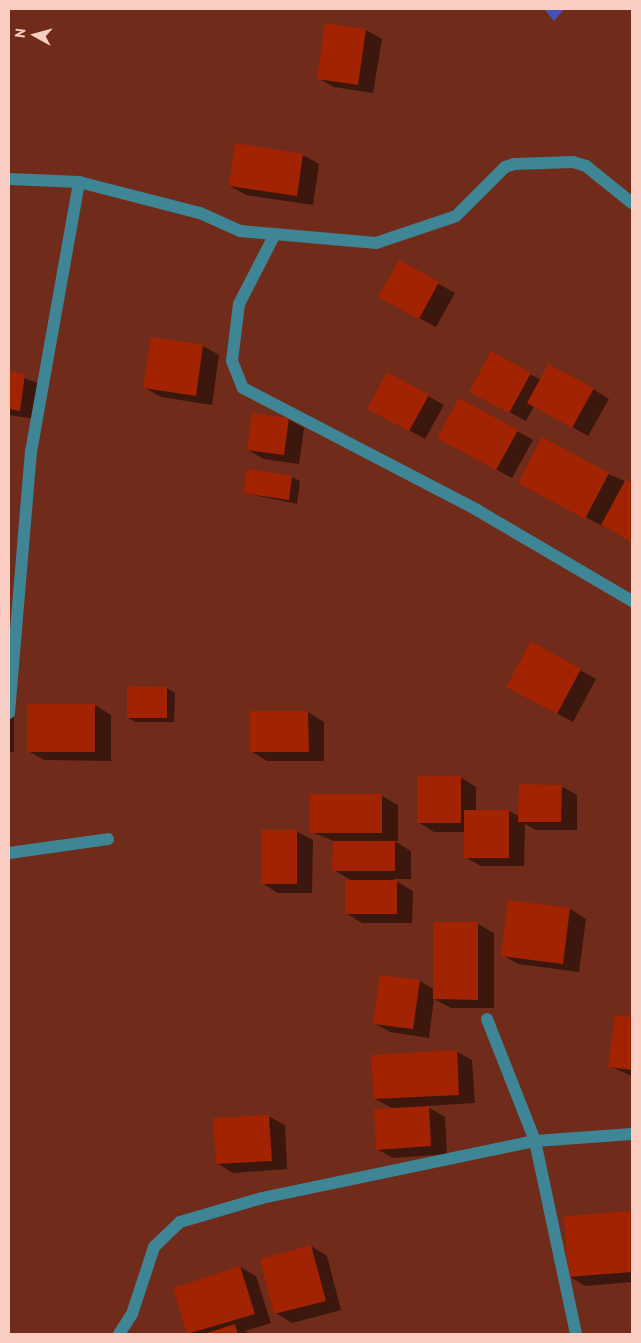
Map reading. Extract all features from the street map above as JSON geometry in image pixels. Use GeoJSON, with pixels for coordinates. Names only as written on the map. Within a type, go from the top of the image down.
{"type":"FeatureCollection","features":[{"type":"Feature","properties":{"kind":"street"},"geometry":{"type":"LineString","coordinates":[[9,180],[79,182],[200,213],[240,231],[376,243],[456,216],[505,167],[523,163],[573,162],[586,166],[632,203]]}},
{"type":"Feature","properties":{"kind":"street"},"geometry":{"type":"LineString","coordinates":[[9,714],[31,452],[79,182]]}},
{"type":"Feature","properties":{"kind":"street"},"geometry":{"type":"LineString","coordinates":[[275,234],[239,304],[232,361],[243,388],[477,510],[632,601]]}},
{"type":"Feature","properties":{"kind":"street"},"geometry":{"type":"LineString","coordinates":[[9,853],[108,839]]}},
{"type":"Feature","properties":{"kind":"street"},"geometry":{"type":"LineString","coordinates":[[487,1019],[535,1141],[576,1334]]}},
{"type":"Feature","properties":{"kind":"street"},"geometry":{"type":"LineString","coordinates":[[119,1334],[132,1314],[154,1247],[180,1222],[262,1198],[535,1141],[632,1134]]}},
{"type":"Feature","properties":{"kind":"shaded area"},"geometry":{"type":"Polygon","coordinates":[[[544,9],[564,9],[554,21],[544,9]]]}},
{"type":"Feature","properties":{"kind":"building"},"geometry":{"type":"Polygon","coordinates":[[[325,23],[366,29],[358,85],[317,79],[325,23]]]}},
{"type":"Feature","properties":{"kind":"building"},"geometry":{"type":"Polygon","coordinates":[[[235,143],[303,154],[297,196],[229,186],[235,143]]]}},
{"type":"Feature","properties":{"kind":"building"},"geometry":{"type":"Polygon","coordinates":[[[399,260],[439,282],[419,319],[378,297],[399,260]]]}},
{"type":"Feature","properties":{"kind":"building"},"geometry":{"type":"Polygon","coordinates":[[[151,337],[203,345],[196,396],[143,388],[151,337]]]}},
{"type":"Feature","properties":{"kind":"building"},"geometry":{"type":"Polygon","coordinates":[[[491,351],[531,373],[509,413],[469,392],[491,351]]]}},
{"type":"Feature","properties":{"kind":"building"},"geometry":{"type":"Polygon","coordinates":[[[548,364],[594,388],[572,428],[527,403],[548,364]]]}},
{"type":"Feature","properties":{"kind":"building"},"geometry":{"type":"Polygon","coordinates":[[[9,371],[25,374],[20,411],[9,409],[9,371]]]}},
{"type":"Feature","properties":{"kind":"building"},"geometry":{"type":"Polygon","coordinates":[[[387,372],[429,395],[409,431],[367,409],[387,372]]]}},
{"type":"Feature","properties":{"kind":"building"},"geometry":{"type":"Polygon","coordinates":[[[459,398],[518,430],[496,470],[437,438],[459,398]]]}},
{"type":"Feature","properties":{"kind":"building"},"geometry":{"type":"Polygon","coordinates":[[[252,413],[289,418],[284,455],[247,450],[252,413]]]}},
{"type":"Feature","properties":{"kind":"building"},"geometry":{"type":"Polygon","coordinates":[[[542,437],[609,473],[585,519],[518,483],[542,437]]]}},
{"type":"Feature","properties":{"kind":"building"},"geometry":{"type":"Polygon","coordinates":[[[247,469],[292,476],[289,500],[243,493],[247,469]]]}},
{"type":"Feature","properties":{"kind":"building"},"geometry":{"type":"Polygon","coordinates":[[[626,479],[632,483],[632,542],[601,525],[626,479]]]}},
{"type":"Feature","properties":{"kind":"building"},"geometry":{"type":"Polygon","coordinates":[[[531,641],[581,669],[557,714],[506,687],[531,641]]]}},
{"type":"Feature","properties":{"kind":"building"},"geometry":{"type":"Polygon","coordinates":[[[127,686],[167,687],[167,718],[127,718],[127,686]]]}},
{"type":"Feature","properties":{"kind":"building"},"geometry":{"type":"Polygon","coordinates":[[[27,704],[95,704],[95,752],[27,752],[27,704]]]}},
{"type":"Feature","properties":{"kind":"building"},"geometry":{"type":"Polygon","coordinates":[[[250,711],[308,711],[309,752],[250,752],[250,711]]]}},
{"type":"Feature","properties":{"kind":"building"},"geometry":{"type":"Polygon","coordinates":[[[417,776],[461,776],[461,823],[417,823],[417,776]]]}},
{"type":"Feature","properties":{"kind":"building"},"geometry":{"type":"Polygon","coordinates":[[[519,784],[562,785],[561,822],[518,822],[519,784]]]}},
{"type":"Feature","properties":{"kind":"building"},"geometry":{"type":"Polygon","coordinates":[[[310,794],[382,794],[382,833],[310,833],[310,794]]]}},
{"type":"Feature","properties":{"kind":"building"},"geometry":{"type":"Polygon","coordinates":[[[464,810],[509,810],[509,858],[464,858],[464,810]]]}},
{"type":"Feature","properties":{"kind":"building"},"geometry":{"type":"Polygon","coordinates":[[[261,830],[297,830],[297,884],[261,884],[261,830]]]}},
{"type":"Feature","properties":{"kind":"building"},"geometry":{"type":"Polygon","coordinates":[[[333,841],[395,841],[395,871],[332,871],[333,841]]]}},
{"type":"Feature","properties":{"kind":"building"},"geometry":{"type":"Polygon","coordinates":[[[345,880],[397,880],[397,914],[345,914],[345,880]]]}},
{"type":"Feature","properties":{"kind":"building"},"geometry":{"type":"Polygon","coordinates":[[[508,900],[570,908],[563,964],[501,956],[508,900]]]}},
{"type":"Feature","properties":{"kind":"building"},"geometry":{"type":"Polygon","coordinates":[[[433,922],[478,922],[478,1000],[433,999],[433,922]]]}},
{"type":"Feature","properties":{"kind":"building"},"geometry":{"type":"Polygon","coordinates":[[[380,975],[420,980],[413,1029],[373,1024],[380,975]]]}},
{"type":"Feature","properties":{"kind":"building"},"geometry":{"type":"Polygon","coordinates":[[[615,1015],[632,1017],[632,1070],[608,1067],[615,1015]]]}},
{"type":"Feature","properties":{"kind":"building"},"geometry":{"type":"Polygon","coordinates":[[[457,1050],[459,1095],[374,1099],[371,1055],[457,1050]]]}},
{"type":"Feature","properties":{"kind":"building"},"geometry":{"type":"Polygon","coordinates":[[[429,1106],[431,1146],[376,1150],[374,1109],[429,1106]]]}},
{"type":"Feature","properties":{"kind":"building"},"geometry":{"type":"Polygon","coordinates":[[[269,1115],[272,1161],[216,1164],[213,1118],[269,1115]]]}},
{"type":"Feature","properties":{"kind":"building"},"geometry":{"type":"Polygon","coordinates":[[[632,1211],[632,1272],[568,1277],[564,1216],[632,1211]]]}},
{"type":"Feature","properties":{"kind":"building"},"geometry":{"type":"Polygon","coordinates":[[[311,1245],[326,1301],[274,1314],[260,1259],[311,1245]]]}},
{"type":"Feature","properties":{"kind":"building"},"geometry":{"type":"Polygon","coordinates":[[[240,1266],[255,1314],[187,1334],[173,1288],[240,1266]]]}},
{"type":"Feature","properties":{"kind":"building"},"geometry":{"type":"Polygon","coordinates":[[[235,1324],[238,1334],[204,1334],[235,1324]]]}}]}
